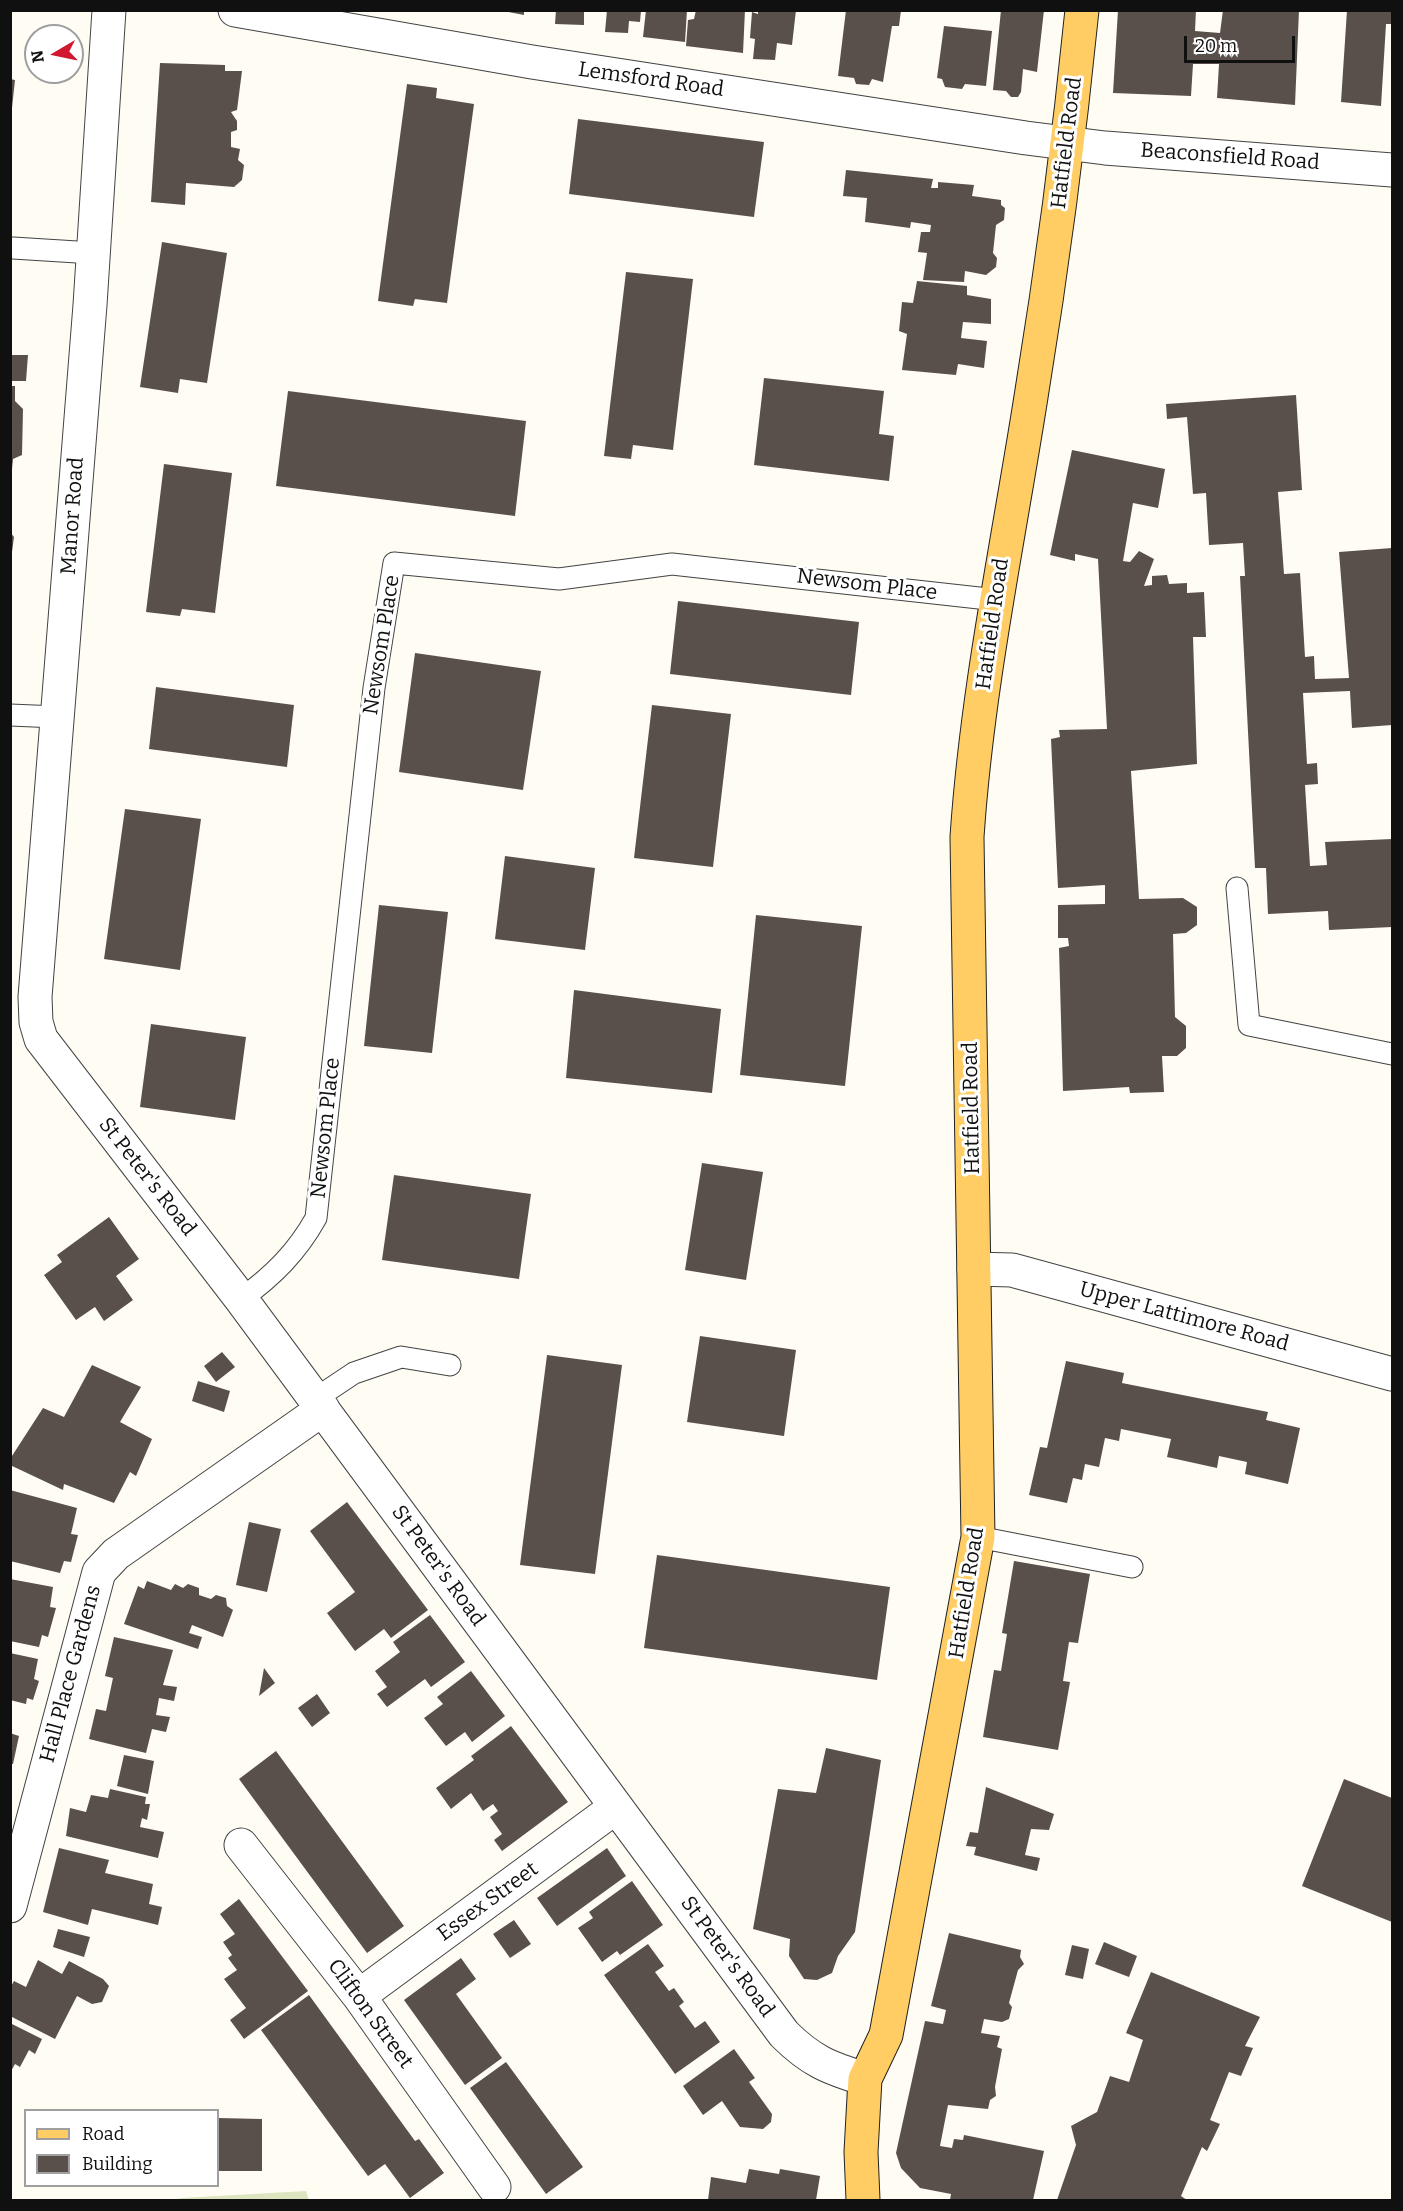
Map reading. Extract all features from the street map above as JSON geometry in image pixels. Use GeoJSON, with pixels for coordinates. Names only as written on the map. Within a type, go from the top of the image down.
{"type":"FeatureCollection","features":[{"type":"Feature","properties":{"kind":"main road","name":"Hatfield Road"},"geometry":{"type":"LineString","coordinates":[[863,2200],[861,2152],[866,2079],[886,2035],[978,1537],[967,837],[970,783],[997,600],[1033,386],[1067,143],[1082,10]]}},
{"type":"Feature","properties":{"kind":"street","name":"Manor Road"},"geometry":{"type":"LineString","coordinates":[[23,1023],[35,997],[93,253],[109,10]]}},
{"type":"Feature","properties":{"kind":"street","name":"Lemsford Road"},"geometry":{"type":"LineString","coordinates":[[235,10],[560,67],[1067,143]]}},
{"type":"Feature","properties":{"kind":"street","name":"Beaconsfield Road"},"geometry":{"type":"LineString","coordinates":[[1067,143],[1392,170]]}},
{"type":"Feature","properties":{"kind":"street","name":"St Peter's Road"},"geometry":{"type":"LineString","coordinates":[[23,1023],[41,1039],[241,1299],[784,2034],[804,2053],[826,2067],[866,2079]]}},
{"type":"Feature","properties":{"kind":"street","name":"Upper Lattimore Road"},"geometry":{"type":"LineString","coordinates":[[974,1269],[1012,1270],[1392,1374]]}},
{"type":"Feature","properties":{"kind":"street","name":"Hall Place Gardens"},"geometry":{"type":"LineString","coordinates":[[10,1906],[99,1572],[116,1554],[319,1404]]}},
{"type":"Feature","properties":{"kind":"street","name":"Essex Street"},"geometry":{"type":"LineString","coordinates":[[359,1996],[616,1807]]}},
{"type":"Feature","properties":{"kind":"street","name":"Clifton Street"},"geometry":{"type":"LineString","coordinates":[[241,1845],[359,1996],[494,2187]]}},
{"type":"Feature","properties":{"kind":"lane"},"geometry":{"type":"LineString","coordinates":[[13,248],[93,253]]}},
{"type":"Feature","properties":{"kind":"lane","name":"Newsom Place"},"geometry":{"type":"LineString","coordinates":[[241,1299],[269,1279],[285,1262],[300,1245],[316,1218],[372,699],[394,563],[559,579],[672,564],[997,600]]}},
{"type":"Feature","properties":{"kind":"lane"},"geometry":{"type":"LineString","coordinates":[[10,715],[57,717]]}},
{"type":"Feature","properties":{"kind":"lane"},"geometry":{"type":"LineString","coordinates":[[1238,888],[1249,1024],[1392,1054]]}},
{"type":"Feature","properties":{"kind":"lane"},"geometry":{"type":"LineString","coordinates":[[319,1404],[354,1373],[401,1357],[450,1365]]}},
{"type":"Feature","properties":{"kind":"lane"},"geometry":{"type":"LineString","coordinates":[[978,1537],[1132,1567]]}},
{"type":"Feature","properties":{"kind":"green space"},"geometry":{"type":"Polygon","coordinates":[[[306,2191],[309,2200],[171,2200],[182,2198],[306,2191]]]}},
{"type":"Feature","properties":{"kind":"building"},"geometry":{"type":"Polygon","coordinates":[[[498,10],[524,10],[524,15],[498,10]]]}},
{"type":"Feature","properties":{"kind":"building"},"geometry":{"type":"Polygon","coordinates":[[[556,10],[584,10],[584,25],[555,24],[556,10]]]}},
{"type":"Feature","properties":{"kind":"building"},"geometry":{"type":"Polygon","coordinates":[[[607,10],[641,10],[640,22],[629,21],[628,33],[605,32],[607,10]]]}},
{"type":"Feature","properties":{"kind":"building"},"geometry":{"type":"Polygon","coordinates":[[[646,10],[687,10],[685,42],[643,37],[646,10]]]}},
{"type":"Feature","properties":{"kind":"building"},"geometry":{"type":"Polygon","coordinates":[[[696,10],[745,10],[743,53],[686,46],[688,20],[694,19],[696,10]]]}},
{"type":"Feature","properties":{"kind":"building"},"geometry":{"type":"Polygon","coordinates":[[[758,10],[796,10],[792,45],[777,43],[775,60],[753,59],[755,39],[750,38],[752,12],[758,14],[758,10]]]}},
{"type":"Feature","properties":{"kind":"building"},"geometry":{"type":"Polygon","coordinates":[[[846,10],[901,10],[899,26],[892,26],[883,82],[872,79],[869,85],[856,84],[854,78],[838,76],[846,10]]]}},
{"type":"Feature","properties":{"kind":"building"},"geometry":{"type":"Polygon","coordinates":[[[1001,10],[1044,10],[1037,72],[1023,69],[1021,92],[1018,97],[1011,97],[1006,91],[993,90],[1001,10]]]}},
{"type":"Feature","properties":{"kind":"building"},"geometry":{"type":"Polygon","coordinates":[[[1118,10],[1196,10],[1195,31],[1220,33],[1223,10],[1299,10],[1295,105],[1217,98],[1219,64],[1193,64],[1191,96],[1113,93],[1118,10]]]}},
{"type":"Feature","properties":{"kind":"building"},"geometry":{"type":"Polygon","coordinates":[[[1347,10],[1392,10],[1392,24],[1386,24],[1381,106],[1341,102],[1347,10]]]}},
{"type":"Feature","properties":{"kind":"building"},"geometry":{"type":"Polygon","coordinates":[[[944,26],[992,31],[986,86],[965,84],[962,89],[945,87],[942,79],[937,78],[944,26]]]}},
{"type":"Feature","properties":{"kind":"building"},"geometry":{"type":"Polygon","coordinates":[[[160,63],[225,65],[225,71],[242,71],[237,110],[231,112],[237,121],[237,130],[231,132],[231,147],[240,149],[238,160],[244,165],[242,180],[234,187],[186,183],[185,205],[151,202],[160,63]]]}},
{"type":"Feature","properties":{"kind":"building"},"geometry":{"type":"Polygon","coordinates":[[[10,79],[15,80],[12,108],[10,108],[10,79]]]}},
{"type":"Feature","properties":{"kind":"building"},"geometry":{"type":"Polygon","coordinates":[[[407,84],[437,88],[436,98],[474,104],[447,303],[415,299],[413,306],[378,301],[407,84]]]}},
{"type":"Feature","properties":{"kind":"building"},"geometry":{"type":"Polygon","coordinates":[[[578,119],[764,142],[754,217],[569,194],[578,119]]]}},
{"type":"Feature","properties":{"kind":"building"},"geometry":{"type":"Polygon","coordinates":[[[846,170],[933,179],[931,188],[938,188],[938,182],[974,185],[972,196],[1001,200],[1001,205],[1005,208],[1004,220],[996,225],[993,253],[997,258],[996,267],[986,275],[965,271],[964,282],[923,280],[927,253],[918,252],[921,232],[930,232],[931,225],[911,222],[910,228],[865,222],[867,198],[843,196],[846,170]]]}},
{"type":"Feature","properties":{"kind":"building"},"geometry":{"type":"Polygon","coordinates":[[[162,242],[227,253],[207,383],[180,379],[178,393],[140,387],[162,242]]]}},
{"type":"Feature","properties":{"kind":"building"},"geometry":{"type":"Polygon","coordinates":[[[626,272],[693,279],[673,450],[633,445],[631,459],[604,456],[626,272]]]}},
{"type":"Feature","properties":{"kind":"building"},"geometry":{"type":"Polygon","coordinates":[[[917,281],[967,286],[967,295],[991,299],[991,324],[963,322],[961,338],[987,341],[984,368],[958,364],[956,375],[902,370],[907,334],[899,331],[902,302],[913,303],[917,281]]]}},
{"type":"Feature","properties":{"kind":"building"},"geometry":{"type":"Polygon","coordinates":[[[10,355],[28,355],[26,381],[10,381],[10,355]]]}},
{"type":"Feature","properties":{"kind":"building"},"geometry":{"type":"Polygon","coordinates":[[[764,378],[884,391],[879,434],[894,436],[889,481],[754,465],[764,378]]]}},
{"type":"Feature","properties":{"kind":"building"},"geometry":{"type":"Polygon","coordinates":[[[10,386],[15,386],[15,401],[23,409],[22,455],[13,459],[12,469],[10,386]]]}},
{"type":"Feature","properties":{"kind":"building"},"geometry":{"type":"Polygon","coordinates":[[[288,391],[526,421],[515,516],[276,486],[288,391]]]}},
{"type":"Feature","properties":{"kind":"building"},"geometry":{"type":"Polygon","coordinates":[[[1296,395],[1302,490],[1278,492],[1284,574],[1300,573],[1305,657],[1314,656],[1315,679],[1349,678],[1339,552],[1392,548],[1392,725],[1352,728],[1350,691],[1303,693],[1307,764],[1317,763],[1318,784],[1305,785],[1310,866],[1327,865],[1325,842],[1392,839],[1392,927],[1329,930],[1328,911],[1268,914],[1266,868],[1255,868],[1240,576],[1245,576],[1243,543],[1209,545],[1206,493],[1193,494],[1187,417],[1167,419],[1166,404],[1296,395]]]}},
{"type":"Feature","properties":{"kind":"building"},"geometry":{"type":"Polygon","coordinates":[[[1072,450],[1165,469],[1158,508],[1133,503],[1123,561],[1130,562],[1139,551],[1154,559],[1144,586],[1152,585],[1152,576],[1167,575],[1169,584],[1187,583],[1187,593],[1204,592],[1206,637],[1193,637],[1197,764],[1131,771],[1139,899],[1183,898],[1197,907],[1197,925],[1186,933],[1173,934],[1175,1017],[1186,1026],[1186,1048],[1177,1056],[1162,1056],[1164,1092],[1130,1093],[1129,1087],[1063,1091],[1059,948],[1069,946],[1068,938],[1058,938],[1058,905],[1105,904],[1105,885],[1058,888],[1051,739],[1060,737],[1059,730],[1107,729],[1098,559],[1075,554],[1075,561],[1050,555],[1072,450]]]}},
{"type":"Feature","properties":{"kind":"building"},"geometry":{"type":"Polygon","coordinates":[[[164,464],[232,473],[215,613],[182,609],[180,616],[146,612],[164,464]]]}},
{"type":"Feature","properties":{"kind":"building"},"geometry":{"type":"Polygon","coordinates":[[[10,532],[14,537],[12,552],[10,552],[10,532]]]}},
{"type":"Feature","properties":{"kind":"building"},"geometry":{"type":"Polygon","coordinates":[[[678,601],[859,622],[851,695],[670,674],[678,601]]]}},
{"type":"Feature","properties":{"kind":"building"},"geometry":{"type":"Polygon","coordinates":[[[415,653],[541,671],[523,790],[399,772],[415,653]]]}},
{"type":"Feature","properties":{"kind":"building"},"geometry":{"type":"Polygon","coordinates":[[[156,687],[294,705],[287,767],[149,749],[156,687]]]}},
{"type":"Feature","properties":{"kind":"building"},"geometry":{"type":"Polygon","coordinates":[[[652,705],[731,714],[713,867],[634,858],[652,705]]]}},
{"type":"Feature","properties":{"kind":"building"},"geometry":{"type":"Polygon","coordinates":[[[125,809],[201,819],[180,970],[104,959],[125,809]]]}},
{"type":"Feature","properties":{"kind":"building"},"geometry":{"type":"Polygon","coordinates":[[[505,856],[595,868],[585,950],[495,939],[505,856]]]}},
{"type":"Feature","properties":{"kind":"building"},"geometry":{"type":"Polygon","coordinates":[[[379,905],[448,912],[432,1053],[364,1046],[379,905]]]}},
{"type":"Feature","properties":{"kind":"building"},"geometry":{"type":"Polygon","coordinates":[[[756,915],[862,926],[845,1086],[740,1075],[756,915]]]}},
{"type":"Feature","properties":{"kind":"building"},"geometry":{"type":"Polygon","coordinates":[[[574,990],[721,1009],[712,1093],[566,1078],[574,990]]]}},
{"type":"Feature","properties":{"kind":"building"},"geometry":{"type":"Polygon","coordinates":[[[151,1024],[246,1037],[235,1120],[140,1107],[151,1024]]]}},
{"type":"Feature","properties":{"kind":"building"},"geometry":{"type":"Polygon","coordinates":[[[702,1163],[763,1172],[746,1280],[685,1270],[702,1163]]]}},
{"type":"Feature","properties":{"kind":"building"},"geometry":{"type":"Polygon","coordinates":[[[394,1175],[531,1194],[519,1279],[382,1260],[394,1175]]]}},
{"type":"Feature","properties":{"kind":"building"},"geometry":{"type":"Polygon","coordinates":[[[109,1217],[139,1259],[116,1276],[133,1300],[104,1321],[95,1307],[76,1320],[44,1275],[62,1262],[57,1255],[109,1217]]]}},
{"type":"Feature","properties":{"kind":"building"},"geometry":{"type":"Polygon","coordinates":[[[700,1336],[796,1350],[784,1436],[687,1422],[700,1336]]]}},
{"type":"Feature","properties":{"kind":"building"},"geometry":{"type":"Polygon","coordinates":[[[222,1352],[235,1367],[216,1382],[204,1366],[222,1352]]]}},
{"type":"Feature","properties":{"kind":"building"},"geometry":{"type":"Polygon","coordinates":[[[547,1355],[622,1365],[595,1574],[520,1565],[547,1355]]]}},
{"type":"Feature","properties":{"kind":"building"},"geometry":{"type":"Polygon","coordinates":[[[1066,1361],[1124,1373],[1122,1383],[1268,1412],[1266,1420],[1300,1428],[1288,1484],[1245,1474],[1247,1462],[1219,1456],[1217,1468],[1167,1457],[1171,1439],[1121,1429],[1119,1441],[1105,1438],[1099,1467],[1085,1464],[1082,1480],[1073,1478],[1067,1503],[1029,1495],[1040,1447],[1047,1448],[1066,1361]]]}},
{"type":"Feature","properties":{"kind":"building"},"geometry":{"type":"Polygon","coordinates":[[[92,1365],[141,1387],[120,1422],[152,1439],[136,1476],[130,1472],[114,1503],[64,1484],[63,1490],[10,1465],[10,1459],[43,1408],[64,1417],[92,1365]]]}},
{"type":"Feature","properties":{"kind":"building"},"geometry":{"type":"Polygon","coordinates":[[[198,1381],[230,1391],[224,1412],[192,1401],[198,1381]]]}},
{"type":"Feature","properties":{"kind":"building"},"geometry":{"type":"Polygon","coordinates":[[[10,1490],[77,1508],[71,1534],[78,1535],[71,1562],[64,1561],[60,1573],[10,1561],[10,1490]]]}},
{"type":"Feature","properties":{"kind":"building"},"geometry":{"type":"Polygon","coordinates":[[[347,1502],[428,1610],[391,1638],[384,1629],[355,1651],[327,1613],[355,1592],[310,1531],[347,1502]]]}},
{"type":"Feature","properties":{"kind":"building"},"geometry":{"type":"Polygon","coordinates":[[[249,1522],[281,1529],[267,1592],[236,1585],[249,1522]]]}},
{"type":"Feature","properties":{"kind":"building"},"geometry":{"type":"Polygon","coordinates":[[[657,1555],[890,1587],[877,1680],[644,1648],[657,1555]]]}},
{"type":"Feature","properties":{"kind":"building"},"geometry":{"type":"Polygon","coordinates":[[[1014,1561],[1090,1574],[1078,1643],[1069,1642],[1063,1681],[1070,1682],[1058,1750],[983,1737],[994,1670],[1001,1671],[1007,1634],[1002,1633],[1014,1561]]]}},
{"type":"Feature","properties":{"kind":"building"},"geometry":{"type":"Polygon","coordinates":[[[10,1579],[53,1587],[50,1607],[56,1608],[48,1637],[42,1635],[39,1647],[10,1641],[10,1579]]]}},
{"type":"Feature","properties":{"kind":"building"},"geometry":{"type":"Polygon","coordinates":[[[147,1581],[171,1590],[175,1584],[183,1588],[188,1584],[199,1588],[199,1595],[211,1599],[216,1595],[226,1598],[227,1606],[233,1610],[223,1637],[192,1625],[189,1633],[202,1637],[198,1649],[124,1624],[138,1586],[144,1589],[147,1581]]]}},
{"type":"Feature","properties":{"kind":"building"},"geometry":{"type":"Polygon","coordinates":[[[430,1615],[465,1662],[431,1687],[425,1679],[387,1707],[377,1694],[387,1687],[375,1671],[400,1652],[393,1642],[430,1615]]]}},
{"type":"Feature","properties":{"kind":"building"},"geometry":{"type":"Polygon","coordinates":[[[114,1637],[173,1650],[163,1685],[177,1687],[174,1701],[159,1698],[156,1715],[170,1717],[166,1732],[152,1729],[146,1753],[89,1739],[96,1709],[106,1711],[113,1678],[105,1676],[114,1637]]]}},
{"type":"Feature","properties":{"kind":"building"},"geometry":{"type":"Polygon","coordinates":[[[10,1653],[38,1659],[34,1679],[39,1681],[33,1700],[27,1698],[26,1704],[10,1700],[10,1653]]]}},
{"type":"Feature","properties":{"kind":"building"},"geometry":{"type":"Polygon","coordinates":[[[264,1668],[275,1683],[259,1696],[264,1668]]]}},
{"type":"Feature","properties":{"kind":"building"},"geometry":{"type":"Polygon","coordinates":[[[471,1671],[505,1716],[472,1742],[465,1732],[446,1746],[424,1718],[443,1704],[437,1697],[471,1671]]]}},
{"type":"Feature","properties":{"kind":"building"},"geometry":{"type":"Polygon","coordinates":[[[317,1694],[330,1713],[312,1727],[298,1708],[317,1694]]]}},
{"type":"Feature","properties":{"kind":"building"},"geometry":{"type":"Polygon","coordinates":[[[511,1726],[568,1802],[502,1851],[494,1840],[502,1834],[490,1817],[498,1811],[493,1804],[483,1811],[471,1793],[451,1809],[436,1788],[474,1760],[471,1756],[511,1726]]]}},
{"type":"Feature","properties":{"kind":"building"},"geometry":{"type":"Polygon","coordinates":[[[10,1733],[19,1736],[13,1764],[10,1764],[10,1733]]]}},
{"type":"Feature","properties":{"kind":"building"},"geometry":{"type":"Polygon","coordinates":[[[826,1748],[881,1760],[855,1932],[838,1956],[832,1973],[817,1980],[804,1979],[789,1956],[790,1939],[753,1929],[778,1789],[816,1793],[826,1748]]]}},
{"type":"Feature","properties":{"kind":"building"},"geometry":{"type":"Polygon","coordinates":[[[276,1751],[404,1926],[367,1953],[239,1779],[276,1751]]]}},
{"type":"Feature","properties":{"kind":"building"},"geometry":{"type":"Polygon","coordinates":[[[124,1755],[154,1761],[148,1794],[117,1786],[124,1755]]]}},
{"type":"Feature","properties":{"kind":"building"},"geometry":{"type":"Polygon","coordinates":[[[1344,1779],[1392,1798],[1392,1922],[1302,1886],[1344,1779]]]}},
{"type":"Feature","properties":{"kind":"building"},"geometry":{"type":"Polygon","coordinates":[[[986,1787],[1054,1814],[1049,1830],[1031,1829],[1025,1855],[1040,1858],[1037,1871],[974,1855],[976,1847],[966,1846],[970,1832],[978,1833],[986,1787]]]}},
{"type":"Feature","properties":{"kind":"building"},"geometry":{"type":"Polygon","coordinates":[[[110,1789],[146,1797],[145,1804],[150,1804],[147,1820],[142,1818],[140,1827],[164,1832],[158,1858],[66,1836],[70,1808],[86,1812],[91,1795],[108,1798],[110,1789]]]}},
{"type":"Feature","properties":{"kind":"building"},"geometry":{"type":"Polygon","coordinates":[[[59,1848],[109,1860],[105,1873],[153,1884],[149,1904],[162,1907],[158,1925],[92,1909],[88,1925],[43,1912],[59,1848]]]}},
{"type":"Feature","properties":{"kind":"building"},"geometry":{"type":"Polygon","coordinates":[[[607,1848],[626,1876],[557,1926],[537,1898],[607,1848]]]}},
{"type":"Feature","properties":{"kind":"building"},"geometry":{"type":"Polygon","coordinates":[[[632,1881],[663,1925],[620,1955],[617,1951],[602,1962],[578,1928],[593,1918],[589,1912],[632,1881]]]}},
{"type":"Feature","properties":{"kind":"building"},"geometry":{"type":"Polygon","coordinates":[[[239,1899],[308,1991],[244,2039],[230,2020],[246,2008],[224,1979],[237,1970],[228,1958],[232,1955],[223,1942],[235,1934],[220,1914],[239,1899]]]}},
{"type":"Feature","properties":{"kind":"building"},"geometry":{"type":"Polygon","coordinates":[[[514,1920],[531,1944],[510,1958],[493,1934],[514,1920]]]}},
{"type":"Feature","properties":{"kind":"building"},"geometry":{"type":"Polygon","coordinates":[[[58,1929],[90,1937],[84,1957],[53,1947],[58,1929]]]}},
{"type":"Feature","properties":{"kind":"building"},"geometry":{"type":"Polygon","coordinates":[[[949,1933],[1021,1950],[1020,1957],[1024,1964],[1018,1970],[1009,2003],[1012,2007],[1009,2019],[1002,2022],[984,2019],[981,2033],[1000,2036],[997,2047],[1002,2049],[995,2087],[996,2096],[990,2100],[988,2109],[948,2105],[940,2146],[952,2148],[954,2139],[963,2140],[964,2135],[1044,2151],[1033,2200],[950,2200],[951,2194],[920,2188],[901,2168],[896,2153],[925,2021],[943,2024],[946,2010],[931,2006],[949,1933]]]}},
{"type":"Feature","properties":{"kind":"building"},"geometry":{"type":"Polygon","coordinates":[[[1104,1942],[1137,1956],[1129,1977],[1095,1964],[1104,1942]]]}},
{"type":"Feature","properties":{"kind":"building"},"geometry":{"type":"Polygon","coordinates":[[[648,1944],[664,1966],[655,1972],[669,1991],[674,1988],[684,2002],[679,2006],[695,2028],[705,2021],[720,2042],[675,2074],[604,1975],[648,1944]]]}},
{"type":"Feature","properties":{"kind":"building"},"geometry":{"type":"Polygon","coordinates":[[[1072,1945],[1089,1949],[1083,1979],[1065,1975],[1072,1945]]]}},
{"type":"Feature","properties":{"kind":"building"},"geometry":{"type":"Polygon","coordinates":[[[461,1958],[476,1979],[456,1994],[502,2058],[465,2085],[404,2000],[461,1958]]]}},
{"type":"Feature","properties":{"kind":"building"},"geometry":{"type":"Polygon","coordinates":[[[38,1960],[62,1974],[69,1961],[103,1979],[109,1986],[102,2002],[92,2004],[77,1996],[55,2039],[10,2016],[10,1988],[14,1981],[26,1987],[38,1960]]]}},
{"type":"Feature","properties":{"kind":"building"},"geometry":{"type":"Polygon","coordinates":[[[1151,1972],[1260,2017],[1245,2046],[1253,2048],[1241,2076],[1229,2072],[1210,2120],[1220,2124],[1207,2151],[1202,2147],[1181,2196],[1187,2200],[1057,2200],[1076,2145],[1071,2126],[1097,2112],[1110,2076],[1129,2082],[1143,2040],[1126,2033],[1151,1972]]]}},
{"type":"Feature","properties":{"kind":"building"},"geometry":{"type":"Polygon","coordinates":[[[309,1995],[415,2141],[419,2139],[444,2173],[410,2198],[385,2164],[368,2176],[261,2030],[309,1995]]]}},
{"type":"Feature","properties":{"kind":"building"},"geometry":{"type":"Polygon","coordinates":[[[10,2023],[42,2039],[35,2054],[29,2050],[20,2067],[15,2064],[10,2073],[10,2023]]]}},
{"type":"Feature","properties":{"kind":"building"},"geometry":{"type":"Polygon","coordinates":[[[734,2049],[755,2078],[749,2082],[772,2114],[771,2122],[763,2129],[740,2127],[722,2101],[703,2115],[683,2086],[734,2049]]]}},
{"type":"Feature","properties":{"kind":"building"},"geometry":{"type":"Polygon","coordinates":[[[506,2062],[583,2167],[546,2194],[470,2088],[506,2062]]]}},
{"type":"Feature","properties":{"kind":"building"},"geometry":{"type":"Polygon","coordinates":[[[219,2118],[262,2119],[262,2171],[219,2171],[219,2118]]]}},
{"type":"Feature","properties":{"kind":"building"},"geometry":{"type":"Polygon","coordinates":[[[749,2169],[779,2174],[780,2169],[820,2176],[816,2200],[708,2200],[711,2177],[746,2183],[749,2169]]]}}]}
